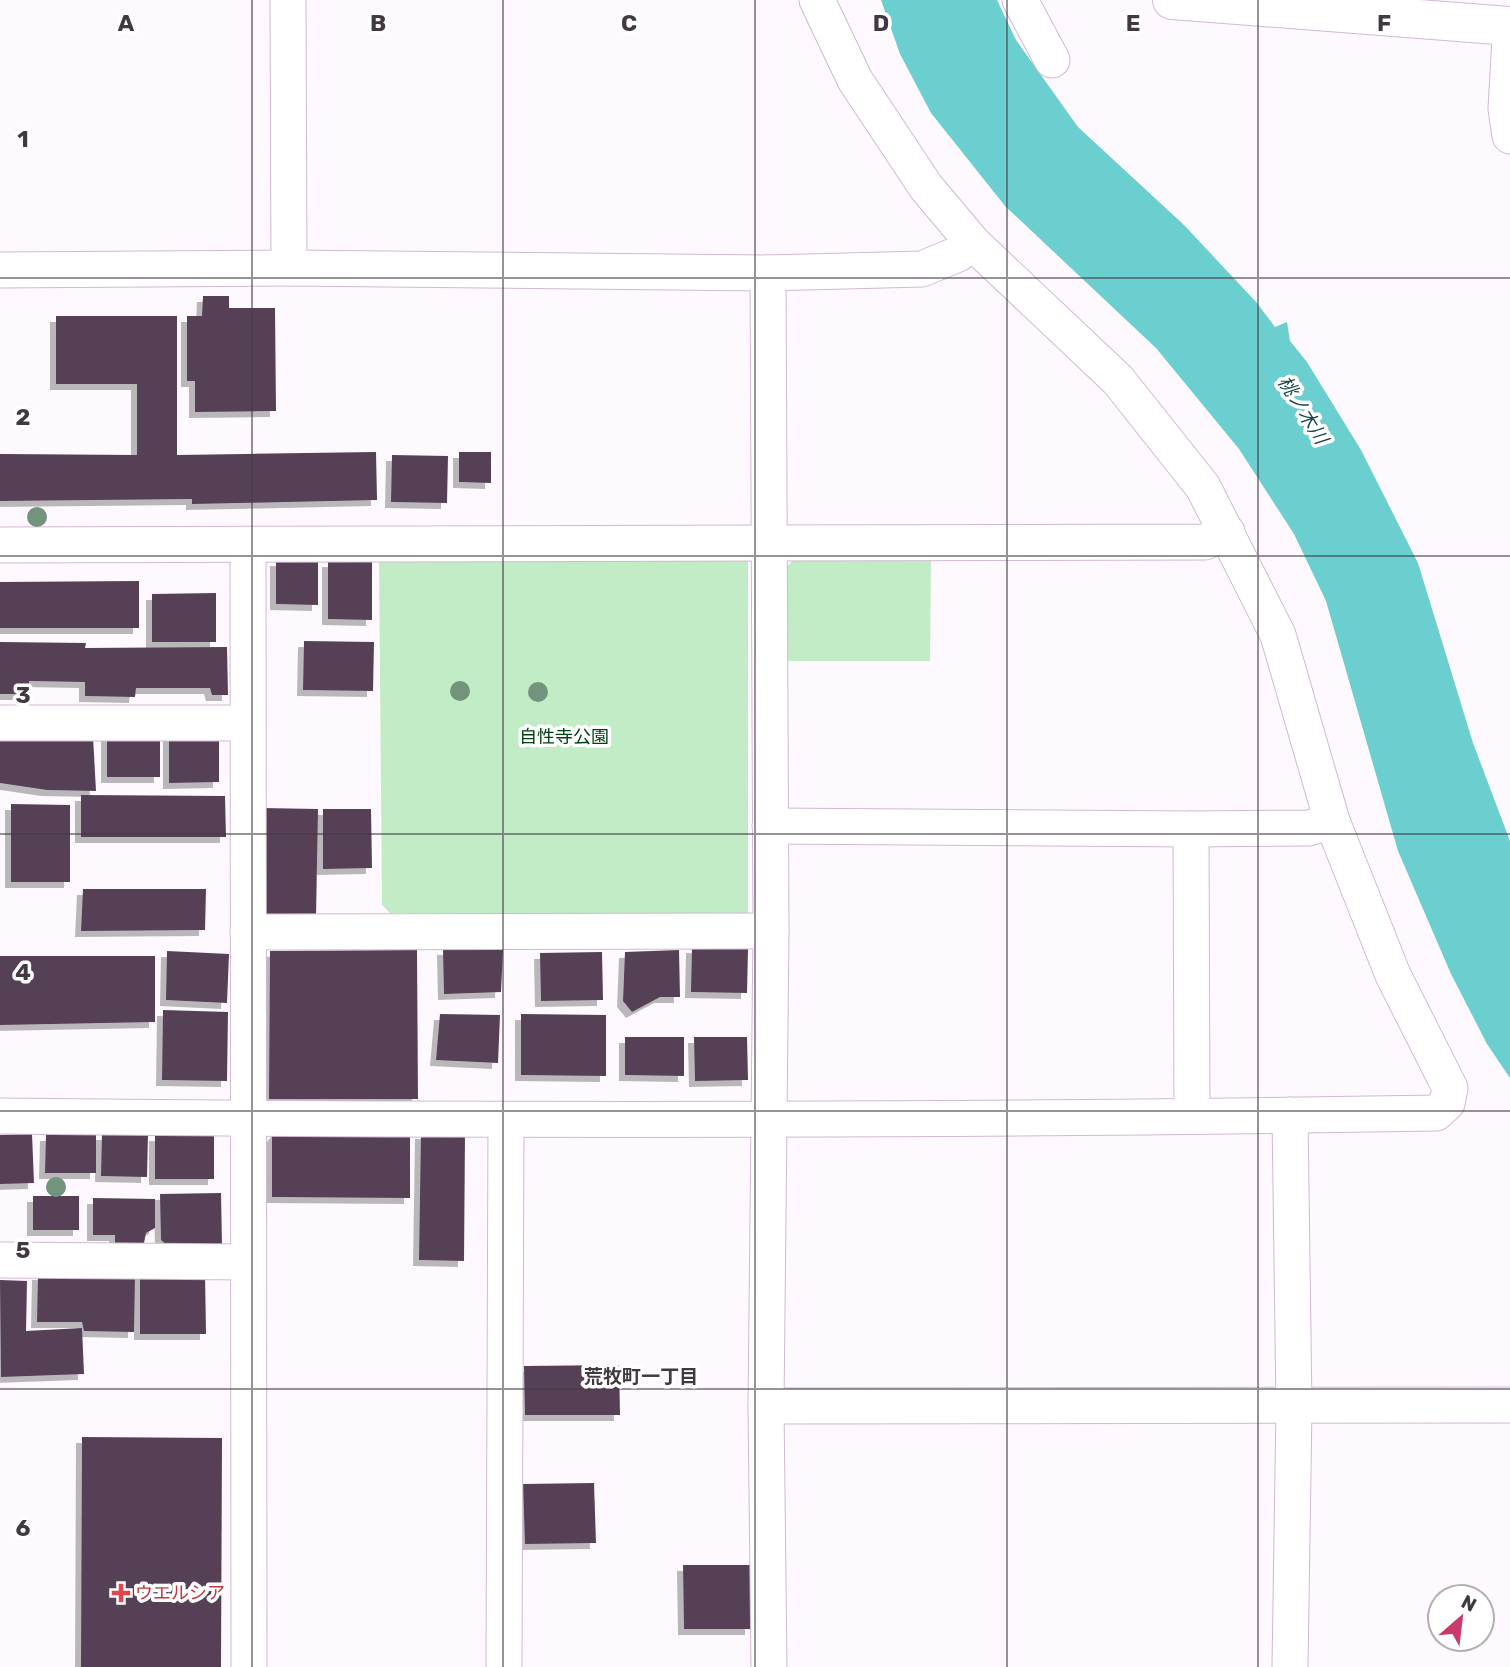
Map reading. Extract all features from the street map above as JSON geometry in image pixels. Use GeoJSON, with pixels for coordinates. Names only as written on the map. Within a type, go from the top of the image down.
{"type":"FeatureCollection","features":[{"type":"Feature","properties":{"kind":"main road"},"geometry":{"type":"LineString","coordinates":[[1172,0],[1510,26]]}},
{"type":"Feature","properties":{"kind":"street"},"geometry":{"type":"LineString","coordinates":[[288,0],[289,268]]}},
{"type":"Feature","properties":{"kind":"street"},"geometry":{"type":"LineString","coordinates":[[0,1116],[506,1120],[1290,1115],[1436,1113],[1447,1103],[1450,1088],[1393,975],[1332,821],[1278,635],[1203,487],[1118,380],[973,243],[894,144],[855,80],[817,0]]}},
{"type":"Feature","properties":{"kind":"street"},"geometry":{"type":"LineString","coordinates":[[1020,0],[1052,60]]}},
{"type":"Feature","properties":{"kind":"street"},"geometry":{"type":"LineString","coordinates":[[1510,38],[1506,109],[1510,136]]}},
{"type":"Feature","properties":{"kind":"street"},"geometry":{"type":"LineString","coordinates":[[0,270],[289,268],[768,273],[922,269],[958,254],[973,243]]}},
{"type":"Feature","properties":{"kind":"street"},"geometry":{"type":"LineString","coordinates":[[768,273],[771,931],[766,1406],[769,1667]]}},
{"type":"Feature","properties":{"kind":"street"},"geometry":{"type":"LineString","coordinates":[[0,545],[1205,542],[1227,532]]}},
{"type":"Feature","properties":{"kind":"street"},"geometry":{"type":"LineString","coordinates":[[248,546],[249,1667]]}},
{"type":"Feature","properties":{"kind":"street"},"geometry":{"type":"LineString","coordinates":[[0,723],[247,723]]}},
{"type":"Feature","properties":{"kind":"street"},"geometry":{"type":"LineString","coordinates":[[770,826],[1309,828],[1332,821]]}},
{"type":"Feature","properties":{"kind":"street"},"geometry":{"type":"LineString","coordinates":[[1191,829],[1192,1115]]}},
{"type":"Feature","properties":{"kind":"street"},"geometry":{"type":"LineString","coordinates":[[248,932],[771,931]]}},
{"type":"Feature","properties":{"kind":"street"},"geometry":{"type":"LineString","coordinates":[[1290,1115],[1294,1407],[1290,1667]]}},
{"type":"Feature","properties":{"kind":"street"},"geometry":{"type":"LineString","coordinates":[[504,1667],[506,1120]]}},
{"type":"Feature","properties":{"kind":"street"},"geometry":{"type":"LineString","coordinates":[[0,1260],[248,1262]]}},
{"type":"Feature","properties":{"kind":"street"},"geometry":{"type":"LineString","coordinates":[[766,1406],[1510,1405]]}},
{"type":"Feature","properties":{"kind":"green space"},"geometry":{"type":"Polygon","coordinates":[[[797,556],[931,558],[930,661],[783,661],[780,574],[797,556]]]}},
{"type":"Feature","properties":{"kind":"green space","name":"自性寺公園"},"geometry":{"type":"Polygon","coordinates":[[[379,560],[748,561],[748,913],[390,913],[382,905],[379,560]]]}},
{"type":"Feature","properties":{"kind":"water","name":"桃ノ木川"},"geometry":{"type":"Polygon","coordinates":[[[881,0],[997,0],[1016,40],[1078,127],[1184,225],[1257,303],[1275,327],[1287,322],[1290,341],[1307,362],[1361,450],[1418,563],[1473,743],[1510,841],[1510,1078],[1487,1044],[1451,974],[1398,851],[1326,601],[1294,534],[1239,449],[1156,348],[1005,206],[931,113],[900,54],[881,0]]]}},
{"type":"Feature","properties":{"kind":"building"},"geometry":{"type":"Polygon","coordinates":[[[203,296],[229,296],[229,308],[275,308],[276,411],[195,412],[195,381],[187,381],[187,316],[202,316],[203,296]]]}},
{"type":"Feature","properties":{"kind":"building"},"geometry":{"type":"Polygon","coordinates":[[[56,316],[177,316],[177,455],[376,452],[377,500],[192,504],[192,499],[0,501],[0,454],[137,455],[137,384],[56,384],[56,316]]]}},
{"type":"Feature","properties":{"kind":"building"},"geometry":{"type":"Polygon","coordinates":[[[459,452],[491,452],[491,483],[459,482],[459,452]]]}},
{"type":"Feature","properties":{"kind":"building"},"geometry":{"type":"Polygon","coordinates":[[[392,455],[448,456],[447,503],[391,502],[392,455]]]}},
{"type":"Feature","properties":{"kind":"building"},"geometry":{"type":"Polygon","coordinates":[[[276,560],[318,561],[318,605],[276,604],[276,560]]]}},
{"type":"Feature","properties":{"kind":"building"},"geometry":{"type":"Polygon","coordinates":[[[328,561],[372,562],[372,620],[328,619],[328,561]]]}},
{"type":"Feature","properties":{"kind":"building"},"geometry":{"type":"Polygon","coordinates":[[[139,581],[139,628],[0,628],[0,582],[139,581]]]}},
{"type":"Feature","properties":{"kind":"building"},"geometry":{"type":"Polygon","coordinates":[[[216,593],[216,642],[152,642],[152,594],[216,593]]]}},
{"type":"Feature","properties":{"kind":"building"},"geometry":{"type":"Polygon","coordinates":[[[304,641],[374,642],[373,691],[303,690],[304,641]]]}},
{"type":"Feature","properties":{"kind":"building"},"geometry":{"type":"Polygon","coordinates":[[[0,642],[86,643],[85,648],[227,647],[228,695],[212,695],[210,688],[136,688],[135,697],[85,696],[85,682],[29,681],[29,694],[0,694],[0,642]]]}},
{"type":"Feature","properties":{"kind":"building"},"geometry":{"type":"Polygon","coordinates":[[[107,732],[160,732],[160,777],[107,777],[107,732]]]}},
{"type":"Feature","properties":{"kind":"building"},"geometry":{"type":"Polygon","coordinates":[[[169,733],[219,733],[219,782],[169,783],[169,733]]]}},
{"type":"Feature","properties":{"kind":"building"},"geometry":{"type":"Polygon","coordinates":[[[0,736],[93,737],[96,791],[47,790],[0,783],[0,736]]]}},
{"type":"Feature","properties":{"kind":"building"},"geometry":{"type":"Polygon","coordinates":[[[81,795],[225,796],[226,837],[81,837],[81,795]]]}},
{"type":"Feature","properties":{"kind":"building"},"geometry":{"type":"Polygon","coordinates":[[[11,804],[70,805],[70,882],[11,882],[11,804]]]}},
{"type":"Feature","properties":{"kind":"building"},"geometry":{"type":"Polygon","coordinates":[[[261,808],[318,809],[316,917],[259,916],[261,808]]]}},
{"type":"Feature","properties":{"kind":"building"},"geometry":{"type":"Polygon","coordinates":[[[323,809],[371,809],[372,868],[323,869],[323,809]]]}},
{"type":"Feature","properties":{"kind":"building"},"geometry":{"type":"Polygon","coordinates":[[[83,889],[206,889],[205,930],[81,931],[83,889]]]}},
{"type":"Feature","properties":{"kind":"building"},"geometry":{"type":"Polygon","coordinates":[[[692,947],[748,949],[747,993],[691,992],[692,947]]]}},
{"type":"Feature","properties":{"kind":"building"},"geometry":{"type":"Polygon","coordinates":[[[443,949],[503,949],[501,992],[444,994],[443,949]]]}},
{"type":"Feature","properties":{"kind":"building"},"geometry":{"type":"Polygon","coordinates":[[[417,950],[418,1099],[269,1099],[270,951],[417,950]]]}},
{"type":"Feature","properties":{"kind":"building"},"geometry":{"type":"Polygon","coordinates":[[[679,950],[680,997],[660,997],[632,1012],[623,1001],[625,952],[679,950]]]}},
{"type":"Feature","properties":{"kind":"building"},"geometry":{"type":"Polygon","coordinates":[[[167,951],[229,954],[227,1003],[166,1000],[167,951]]]}},
{"type":"Feature","properties":{"kind":"building"},"geometry":{"type":"Polygon","coordinates":[[[602,952],[603,1000],[541,1001],[540,953],[602,952]]]}},
{"type":"Feature","properties":{"kind":"building"},"geometry":{"type":"Polygon","coordinates":[[[0,956],[155,956],[155,1022],[0,1025],[0,956]]]}},
{"type":"Feature","properties":{"kind":"building"},"geometry":{"type":"Polygon","coordinates":[[[163,1010],[228,1012],[227,1081],[162,1080],[163,1010]]]}},
{"type":"Feature","properties":{"kind":"building"},"geometry":{"type":"Polygon","coordinates":[[[440,1014],[500,1015],[498,1063],[436,1060],[440,1014]]]}},
{"type":"Feature","properties":{"kind":"building"},"geometry":{"type":"Polygon","coordinates":[[[521,1014],[606,1015],[606,1076],[521,1075],[521,1014]]]}},
{"type":"Feature","properties":{"kind":"building"},"geometry":{"type":"Polygon","coordinates":[[[625,1037],[684,1037],[684,1076],[625,1075],[625,1037]]]}},
{"type":"Feature","properties":{"kind":"building"},"geometry":{"type":"Polygon","coordinates":[[[694,1037],[747,1037],[748,1080],[695,1081],[694,1037]]]}},
{"type":"Feature","properties":{"kind":"building"},"geometry":{"type":"Polygon","coordinates":[[[279,1129],[410,1131],[410,1198],[272,1197],[272,1137],[279,1129]]]}},
{"type":"Feature","properties":{"kind":"building"},"geometry":{"type":"Polygon","coordinates":[[[421,1133],[465,1134],[464,1261],[419,1260],[421,1133]]]}},
{"type":"Feature","properties":{"kind":"building"},"geometry":{"type":"Polygon","coordinates":[[[32,1134],[34,1183],[0,1184],[0,1135],[32,1134]]]}},
{"type":"Feature","properties":{"kind":"building"},"geometry":{"type":"Polygon","coordinates":[[[102,1134],[148,1134],[147,1177],[101,1176],[102,1134]]]}},
{"type":"Feature","properties":{"kind":"building"},"geometry":{"type":"Polygon","coordinates":[[[46,1135],[96,1135],[96,1173],[45,1173],[46,1135]]]}},
{"type":"Feature","properties":{"kind":"building"},"geometry":{"type":"Polygon","coordinates":[[[155,1135],[214,1135],[214,1179],[155,1179],[155,1135]]]}},
{"type":"Feature","properties":{"kind":"building"},"geometry":{"type":"Polygon","coordinates":[[[221,1193],[222,1246],[168,1246],[161,1240],[160,1194],[221,1193]]]}},
{"type":"Feature","properties":{"kind":"building"},"geometry":{"type":"Polygon","coordinates":[[[33,1196],[79,1196],[79,1230],[33,1230],[33,1196]]]}},
{"type":"Feature","properties":{"kind":"building"},"geometry":{"type":"Polygon","coordinates":[[[93,1198],[155,1199],[155,1228],[146,1233],[144,1243],[115,1243],[115,1235],[93,1235],[93,1198]]]}},
{"type":"Feature","properties":{"kind":"building"},"geometry":{"type":"Polygon","coordinates":[[[140,1272],[205,1272],[206,1334],[140,1334],[140,1272]]]}},
{"type":"Feature","properties":{"kind":"building"},"geometry":{"type":"Polygon","coordinates":[[[38,1274],[135,1276],[134,1332],[84,1331],[82,1322],[37,1322],[38,1274]]]}},
{"type":"Feature","properties":{"kind":"building"},"geometry":{"type":"Polygon","coordinates":[[[0,1280],[27,1281],[26,1331],[82,1328],[84,1374],[1,1377],[0,1280]]]}},
{"type":"Feature","properties":{"kind":"building"},"geometry":{"type":"Polygon","coordinates":[[[619,1365],[620,1415],[525,1415],[524,1366],[619,1365]]]}},
{"type":"Feature","properties":{"kind":"building"},"geometry":{"type":"Polygon","coordinates":[[[82,1437],[222,1438],[221,1667],[81,1667],[82,1437]]]}},
{"type":"Feature","properties":{"kind":"building"},"geometry":{"type":"Polygon","coordinates":[[[594,1483],[596,1543],[525,1544],[523,1484],[594,1483]]]}},
{"type":"Feature","properties":{"kind":"building"},"geometry":{"type":"Polygon","coordinates":[[[683,1565],[751,1565],[751,1629],[684,1629],[683,1565]]]}},
{"type":"Feature","properties":{"kind":"place","name":"ウエルシア"},"geometry":{"type":"Point","coordinates":[121,1593]}},
{"type":"Feature","properties":{"kind":"district","name":"荒牧町一丁目"},"geometry":{"type":"Point","coordinates":[641,1376]}}]}
